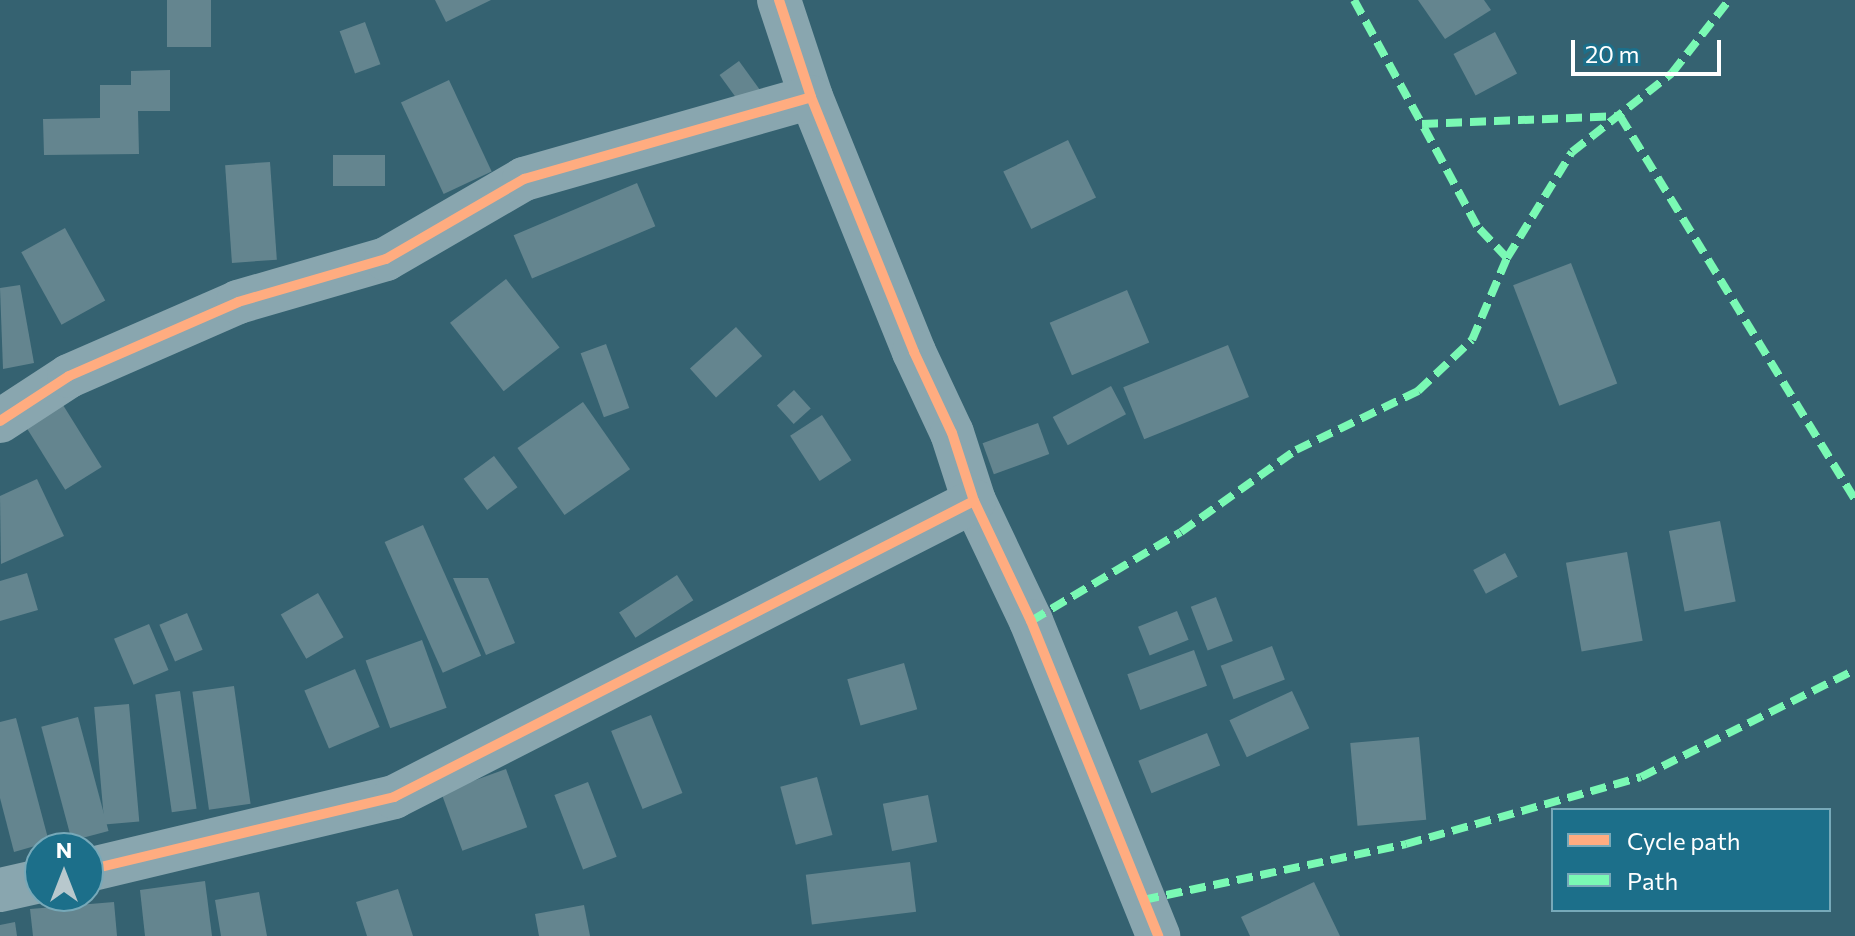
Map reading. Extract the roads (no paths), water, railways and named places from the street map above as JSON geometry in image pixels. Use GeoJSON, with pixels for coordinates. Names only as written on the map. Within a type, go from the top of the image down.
{"type":"FeatureCollection","features":[{"type":"Feature","properties":{"kind":"street"},"geometry":{"type":"LineString","coordinates":[[779,0],[811,97],[914,352],[952,433],[974,501],[1031,621],[1158,936]]}},
{"type":"Feature","properties":{"kind":"street"},"geometry":{"type":"LineString","coordinates":[[0,421],[69,376],[238,302],[386,259],[524,179],[811,97]]}},
{"type":"Feature","properties":{"kind":"street"},"geometry":{"type":"LineString","coordinates":[[104,866],[394,797],[974,501]]}},
{"type":"Feature","properties":{"kind":"street"},"geometry":{"type":"LineString","coordinates":[[0,890],[24,885]]}}]}
